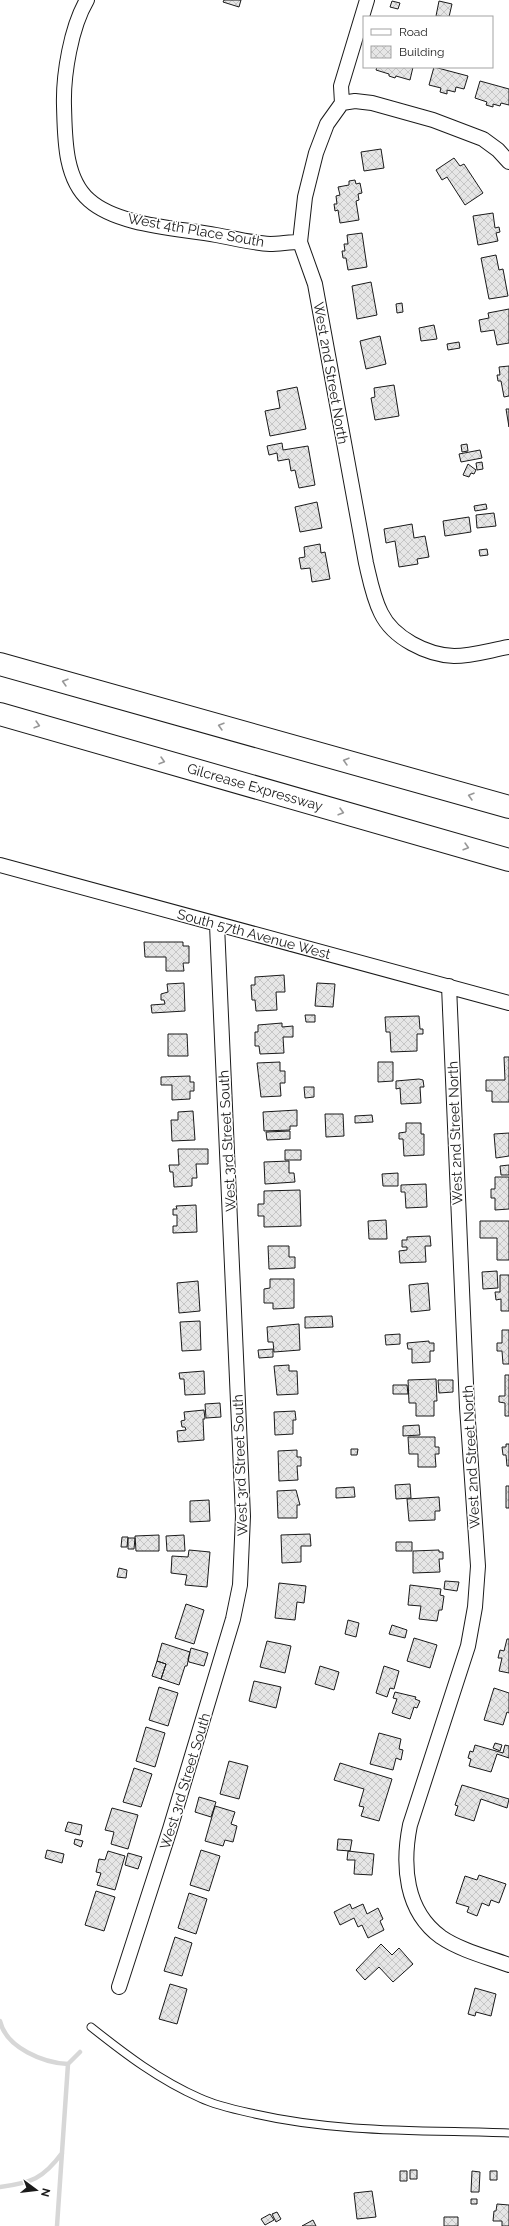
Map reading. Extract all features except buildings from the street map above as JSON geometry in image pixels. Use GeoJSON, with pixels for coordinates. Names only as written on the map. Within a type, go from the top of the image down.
{"type":"FeatureCollection","features":[{"type":"Feature","properties":{"kind":"highway"},"geometry":{"type":"LineString","coordinates":[[0,664],[509,807]]}},
{"type":"Feature","properties":{"kind":"highway","name":"Gilcrease Expressway"},"geometry":{"type":"LineString","coordinates":[[0,714],[509,860]]}},
{"type":"Feature","properties":{"kind":"street","name":"West 4th Place South"},"geometry":{"type":"LineString","coordinates":[[87,0],[74,34],[64,88],[65,136],[70,164],[76,183],[88,200],[110,213],[140,222],[269,244],[300,242]]}},
{"type":"Feature","properties":{"kind":"street"},"geometry":{"type":"LineString","coordinates":[[367,0],[341,86],[342,103],[354,101],[372,102],[433,120],[483,139],[498,150],[509,162]]}},
{"type":"Feature","properties":{"kind":"street","name":"West 2nd Street North"},"geometry":{"type":"LineString","coordinates":[[342,103],[327,124],[316,153],[305,197],[300,242],[314,284],[366,563],[373,593],[382,614],[405,640],[436,653],[454,656],[509,647]]}},
{"type":"Feature","properties":{"kind":"street","name":"South 57th Avenue West"},"geometry":{"type":"LineString","coordinates":[[0,865],[509,1003]]}},
{"type":"Feature","properties":{"kind":"street","name":"West 3rd Street South"},"geometry":{"type":"LineString","coordinates":[[119,1987],[177,1808],[233,1619],[240,1585],[243,1516],[217,925]]}},
{"type":"Feature","properties":{"kind":"street","name":"West 2nd Street North"},"geometry":{"type":"LineString","coordinates":[[449,986],[467,1407],[478,1566],[475,1607],[468,1646],[410,1825],[406,1846],[407,1880],[420,1915],[442,1937],[477,1954],[509,1965]]}},
{"type":"Feature","properties":{"kind":"lane"},"geometry":{"type":"LineString","coordinates":[[90,2027],[152,2073],[200,2099],[236,2110],[281,2120],[336,2128],[509,2133]]}},
{"type":"Feature","properties":{"kind":"waterway"},"geometry":{"type":"LineString","coordinates":[[0,2021],[4,2031],[18,2046],[27,2052],[48,2061],[68,2064],[80,2052]]}},
{"type":"Feature","properties":{"kind":"waterway"},"geometry":{"type":"LineString","coordinates":[[57,2226],[68,2064]]}},
{"type":"Feature","properties":{"kind":"waterway"},"geometry":{"type":"LineString","coordinates":[[0,2187],[20,2184],[36,2178],[49,2169],[62,2153]]}}]}
